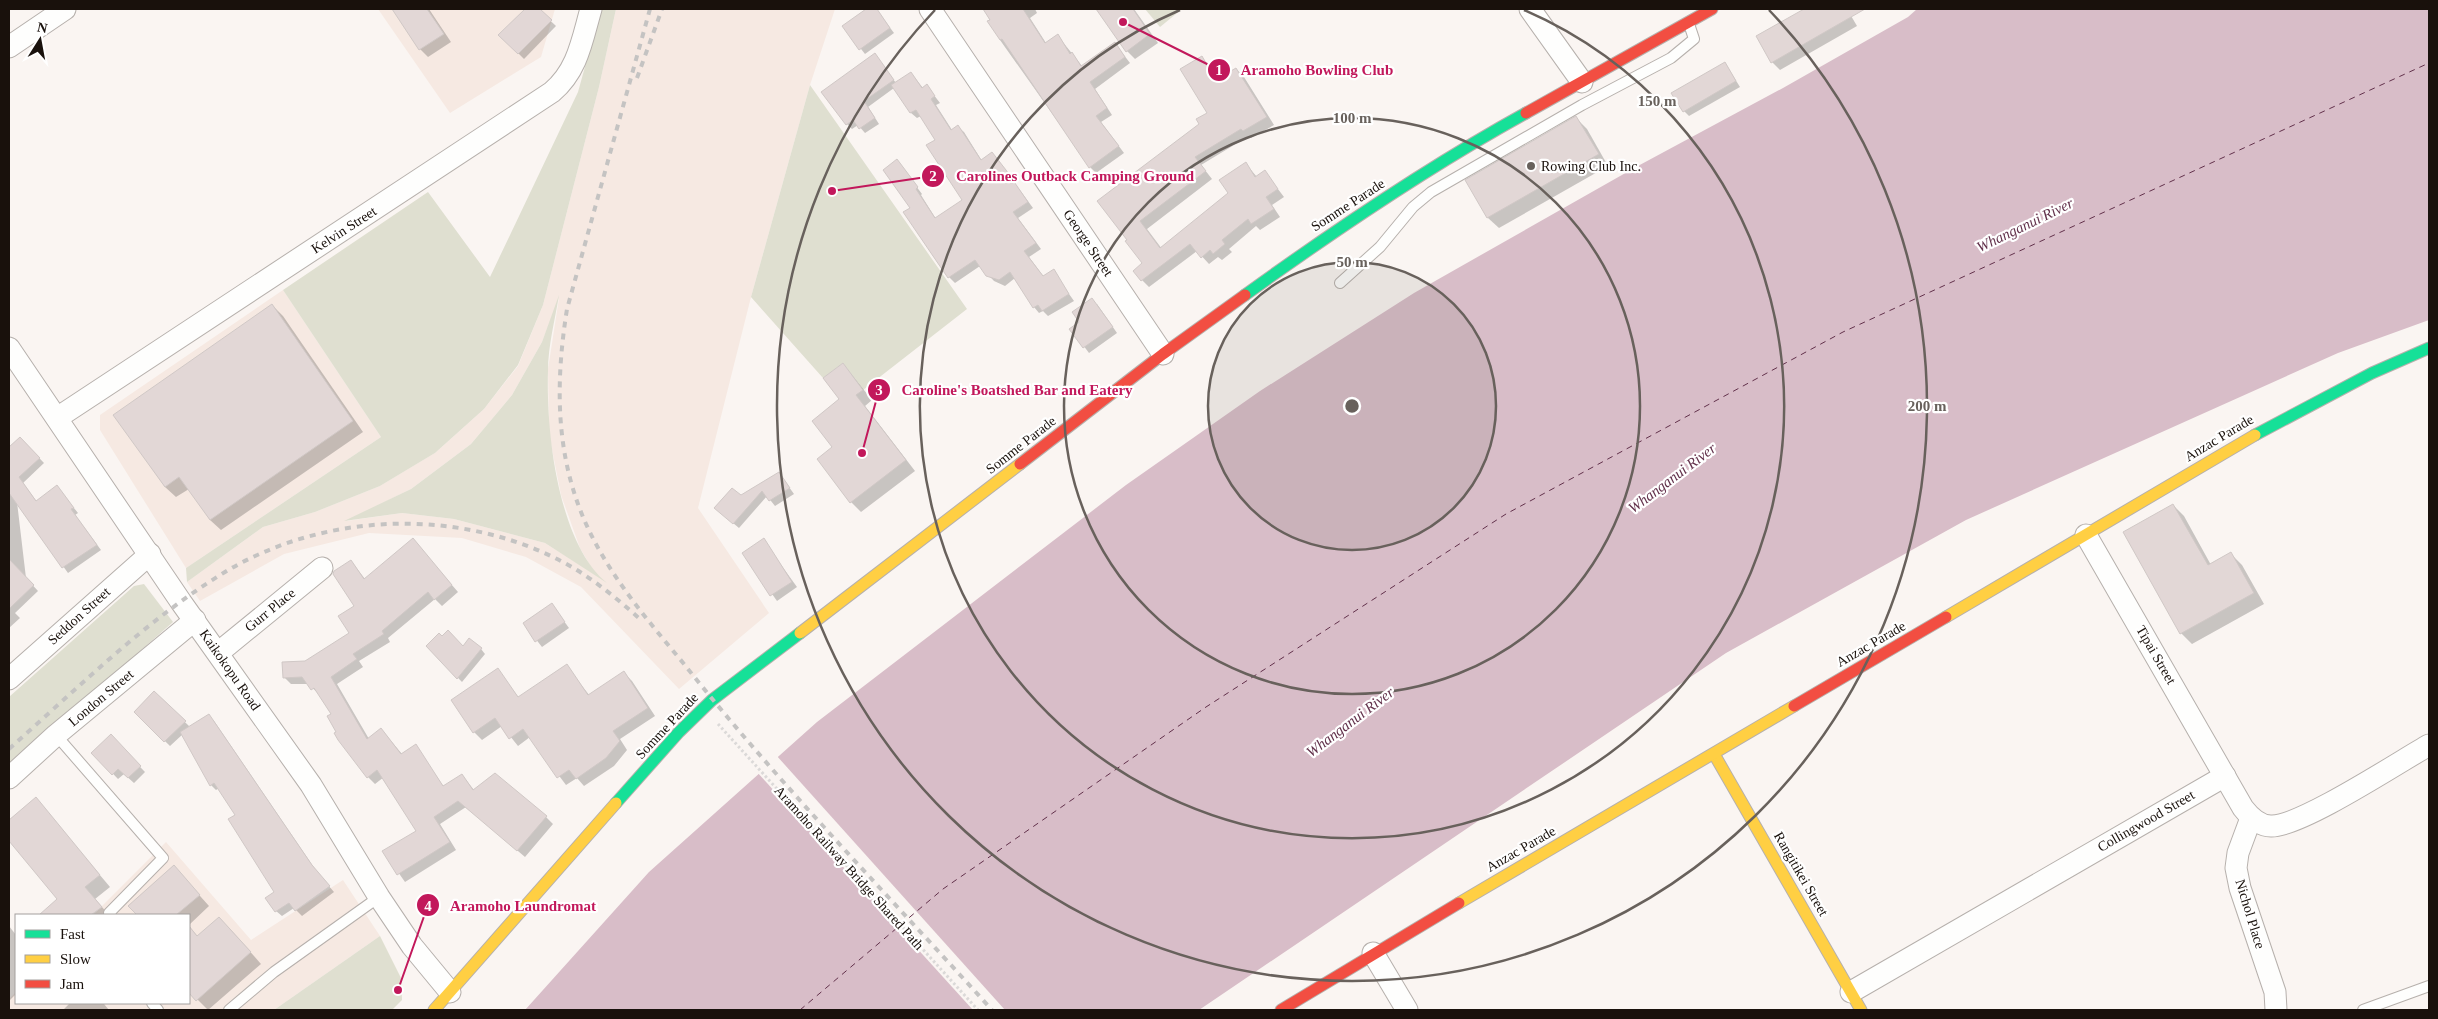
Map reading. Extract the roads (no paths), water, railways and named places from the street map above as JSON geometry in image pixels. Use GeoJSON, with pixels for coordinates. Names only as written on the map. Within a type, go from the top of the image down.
{"type":"FeatureCollection","features":[{"type":"Feature","properties":{"kind":"main road","name":"Somme Parade"},"geometry":{"type":"LineString","coordinates":[[434,1010],[696,714],[1163,354],[1332,232],[1427,171],[1712,9]]}},
{"type":"Feature","properties":{"kind":"main road","name":"Anzac Parade"},"geometry":{"type":"LineString","coordinates":[[1296,1010],[1334,980],[1373,953],[2277,422],[2372,373],[2429,348]]}},
{"type":"Feature","properties":{"kind":"main road","name":"Rangitikei Street"},"geometry":{"type":"LineString","coordinates":[[1714,754],[1856,1001]]}},
{"type":"Feature","properties":{"kind":"main road","name":"Anzac Parade"},"geometry":{"type":"LineString","coordinates":[[1281,1010],[1334,980]]}},
{"type":"Feature","properties":{"kind":"street"},"geometry":{"type":"LineString","coordinates":[[9,47],[65,9]]}},
{"type":"Feature","properties":{"kind":"street","name":"Kelvin Street"},"geometry":{"type":"LineString","coordinates":[[57,418],[552,92],[574,67],[590,9]]}},
{"type":"Feature","properties":{"kind":"street","name":"George Street"},"geometry":{"type":"LineString","coordinates":[[930,9],[1163,354]]}},
{"type":"Feature","properties":{"kind":"street"},"geometry":{"type":"LineString","coordinates":[[1530,9],[1582,82]]}},
{"type":"Feature","properties":{"kind":"street","name":"Kaikokopu Road"},"geometry":{"type":"LineString","coordinates":[[9,348],[311,786],[379,897],[424,963],[450,992]]}},
{"type":"Feature","properties":{"kind":"street","name":"Tipai Street"},"geometry":{"type":"LineString","coordinates":[[2086,535],[2225,776]]}},
{"type":"Feature","properties":{"kind":"street","name":"Seddon Street"},"geometry":{"type":"LineString","coordinates":[[9,679],[150,554]]}},
{"type":"Feature","properties":{"kind":"street","name":"Gurr Place"},"geometry":{"type":"LineString","coordinates":[[218,653],[322,568]]}},
{"type":"Feature","properties":{"kind":"street","name":"London Street"},"geometry":{"type":"LineString","coordinates":[[9,778],[56,735],[195,620]]}},
{"type":"Feature","properties":{"kind":"street"},"geometry":{"type":"LineString","coordinates":[[2225,776],[2251,818],[2262,824],[2272,826],[2296,820],[2429,745]]}},
{"type":"Feature","properties":{"kind":"street","name":"Collingwood Street"},"geometry":{"type":"LineString","coordinates":[[1856,1001],[2225,776]]}},
{"type":"Feature","properties":{"kind":"street","name":"Nichol Place"},"geometry":{"type":"LineString","coordinates":[[2251,818],[2240,846],[2236,868],[2240,888],[2275,992],[2276,1010]]}},
{"type":"Feature","properties":{"kind":"street"},"geometry":{"type":"LineString","coordinates":[[1373,953],[1407,1010]]}},
{"type":"Feature","properties":{"kind":"lane"},"geometry":{"type":"LineString","coordinates":[[1340,283],[1380,247],[1413,208],[1437,188],[1582,105],[1671,58],[1694,38],[1688,22]]}},
{"type":"Feature","properties":{"kind":"lane"},"geometry":{"type":"LineString","coordinates":[[56,735],[164,858],[110,914]]}},
{"type":"Feature","properties":{"kind":"lane"},"geometry":{"type":"LineString","coordinates":[[229,1010],[274,972],[379,897]]}},
{"type":"Feature","properties":{"kind":"lane"},"geometry":{"type":"LineString","coordinates":[[2364,1010],[2429,986]]}},
{"type":"Feature","properties":{"kind":"water","name":"Whanganui River"},"geometry":{"type":"Polygon","coordinates":[[[1917,9],[2429,9],[2429,320],[2338,353],[1966,520],[1726,653],[1199,1010],[525,1010],[649,872],[817,722],[1126,485],[1260,391],[1414,293],[1636,167],[1783,88],[1908,17],[1917,9]]]}},
{"type":"Feature","properties":{"kind":"railway"},"geometry":{"type":"LineString","coordinates":[[650,9],[567,309],[561,361],[560,412],[562,437],[572,487],[590,533],[601,554],[626,592],[655,629],[796,797],[992,1010]]}},
{"type":"Feature","properties":{"kind":"railway"},"geometry":{"type":"LineString","coordinates":[[637,78],[662,9]]}},
{"type":"Feature","properties":{"kind":"railway"},"geometry":{"type":"LineString","coordinates":[[9,749],[140,633],[168,611],[225,572],[265,552],[308,537],[352,527],[398,524],[443,526],[488,534],[531,547],[572,567],[608,592],[641,620]]}},
{"type":"Feature","properties":{"kind":"place","name":"Aramoho Bowling Club"},"geometry":{"type":"Point","coordinates":[1123,22]}},
{"type":"Feature","properties":{"kind":"place","name":"Rowing Club Inc."},"geometry":{"type":"Point","coordinates":[1531,166]}},
{"type":"Feature","properties":{"kind":"place","name":"Carolines Outback Camping Ground"},"geometry":{"type":"Point","coordinates":[832,191]}},
{"type":"Feature","properties":{"kind":"place","name":"Caroline's Boatshed Bar and Eatery"},"geometry":{"type":"Point","coordinates":[862,453]}},
{"type":"Feature","properties":{"kind":"place","name":"Aramoho Laundromat"},"geometry":{"type":"Point","coordinates":[398,990]}}]}
